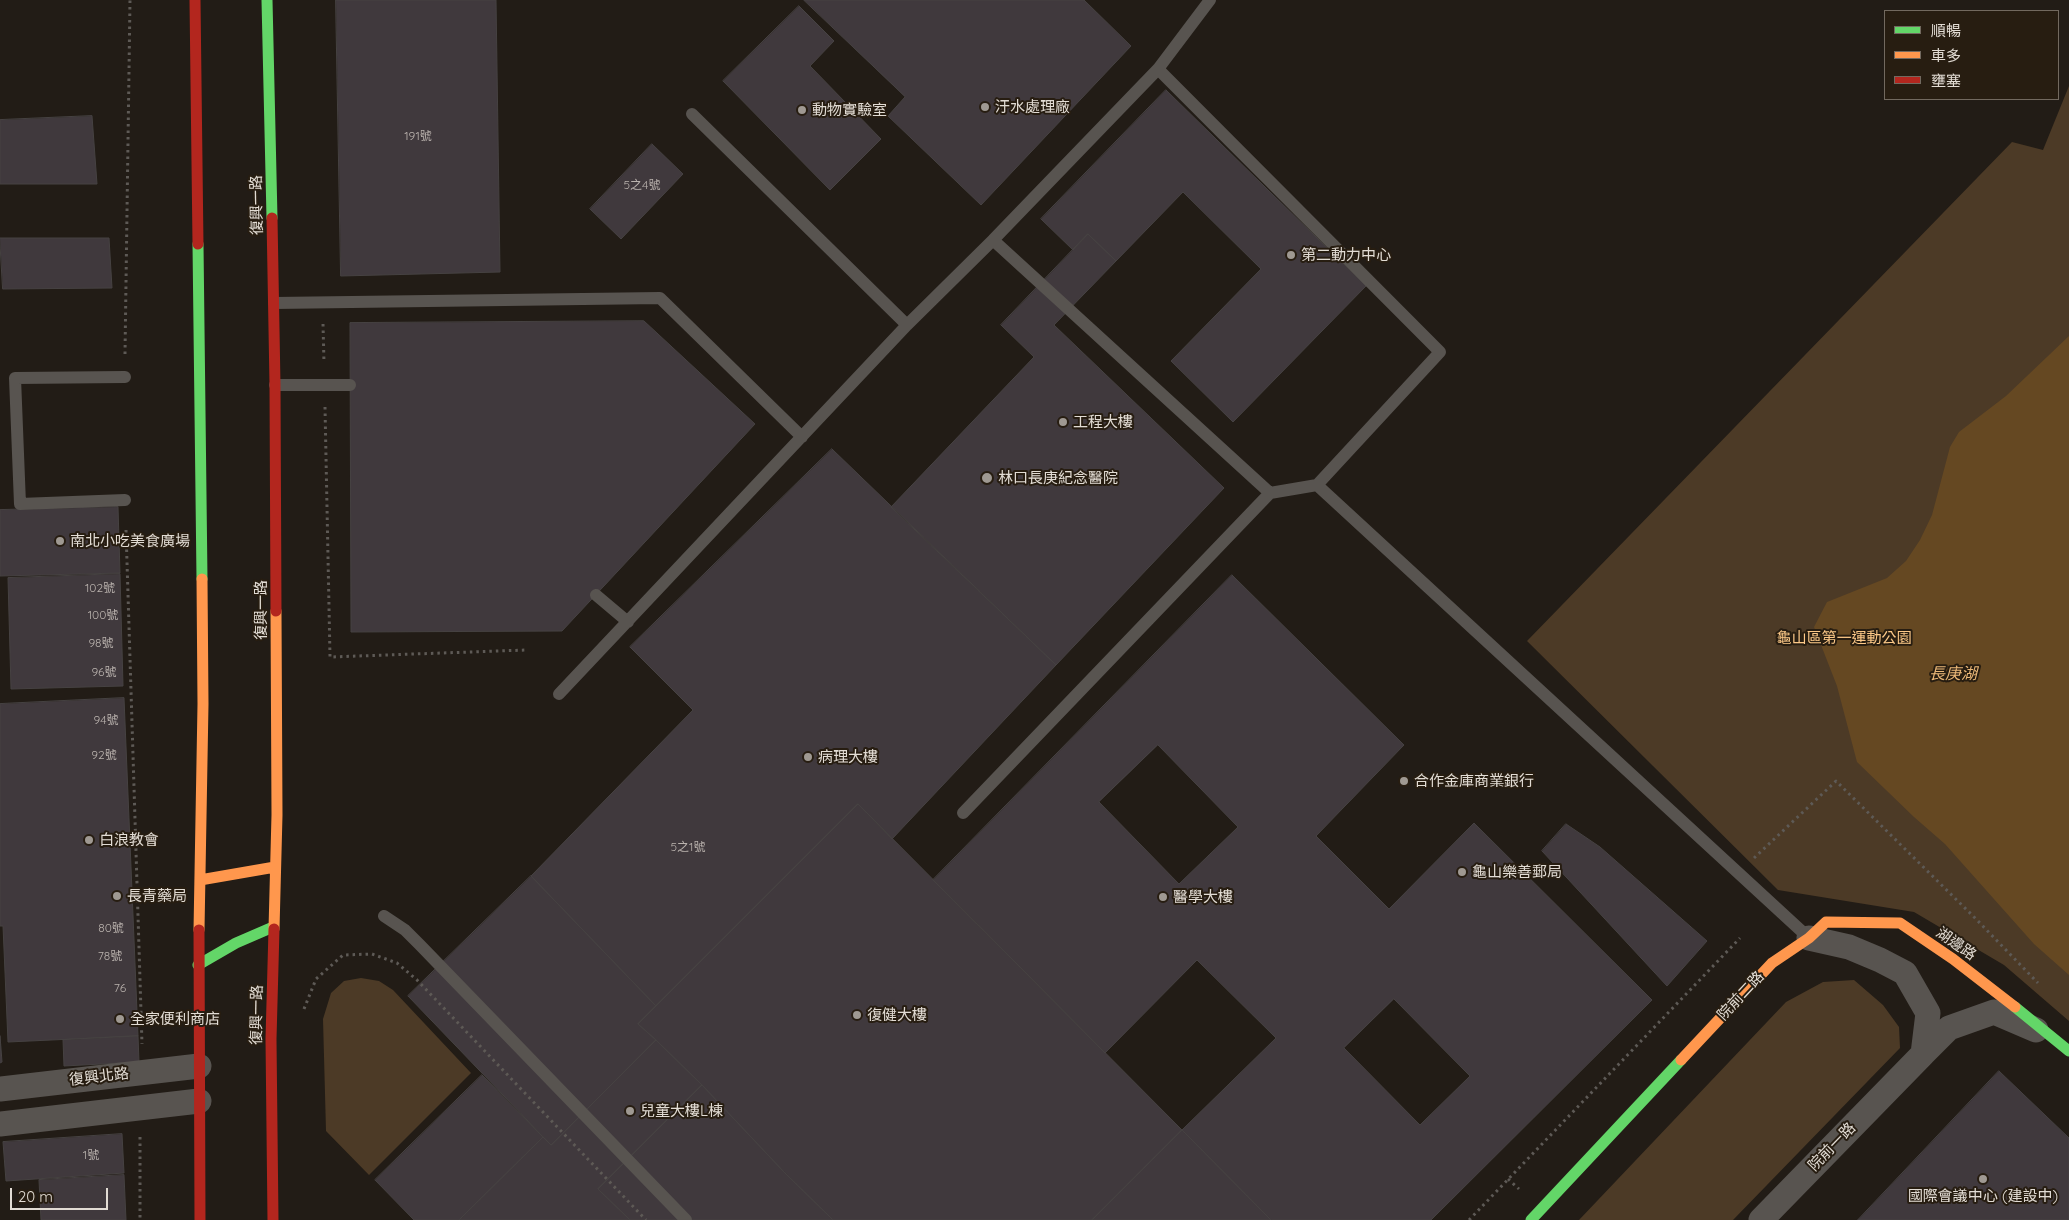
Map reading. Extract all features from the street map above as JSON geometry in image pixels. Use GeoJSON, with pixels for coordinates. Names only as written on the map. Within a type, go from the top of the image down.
{"type":"FeatureCollection","features":[{"type":"Feature","properties":{"kind":"main road"},"geometry":{"type":"LineString","coordinates":[[195,0],[202,704],[198,965],[200,1220]]}},
{"type":"Feature","properties":{"kind":"main road","name":"復興一路"},"geometry":{"type":"LineString","coordinates":[[267,0],[275,385],[277,815],[271,1039],[274,1220]]}},
{"type":"Feature","properties":{"kind":"main road"},"geometry":{"type":"LineString","coordinates":[[200,880],[275,867]]}},
{"type":"Feature","properties":{"kind":"main road","name":"湖邊路"},"geometry":{"type":"LineString","coordinates":[[1810,938],[1826,922],[1900,923],[1953,959],[2062,1045]]}},
{"type":"Feature","properties":{"kind":"main road"},"geometry":{"type":"LineString","coordinates":[[198,965],[236,943],[273,927]]}},
{"type":"Feature","properties":{"kind":"main road","name":"院前二路"},"geometry":{"type":"LineString","coordinates":[[1531,1220],[1772,963],[1810,938]]}},
{"type":"Feature","properties":{"kind":"street"},"geometry":{"type":"LineString","coordinates":[[1810,938],[1848,947],[1880,960],[1904,973],[1928,1013],[1923,1054]]}},
{"type":"Feature","properties":{"kind":"street"},"geometry":{"type":"LineString","coordinates":[[1923,1054],[1949,1028],[1994,1012],[2062,1045]]}},
{"type":"Feature","properties":{"kind":"street","name":"院前一路"},"geometry":{"type":"LineString","coordinates":[[1761,1220],[1923,1054]]}},
{"type":"Feature","properties":{"kind":"street","name":"復興北路"},"geometry":{"type":"LineString","coordinates":[[0,1089],[199,1066]]}},
{"type":"Feature","properties":{"kind":"street"},"geometry":{"type":"LineString","coordinates":[[0,1124],[199,1101]]}},
{"type":"Feature","properties":{"kind":"lane"},"geometry":{"type":"LineString","coordinates":[[559,694],[907,325],[993,240],[1158,68],[1210,0]]}},
{"type":"Feature","properties":{"kind":"lane"},"geometry":{"type":"LineString","coordinates":[[963,813],[1270,493],[1317,485],[1440,352],[1158,68]]}},
{"type":"Feature","properties":{"kind":"lane"},"geometry":{"type":"LineString","coordinates":[[692,114],[907,325]]}},
{"type":"Feature","properties":{"kind":"lane"},"geometry":{"type":"LineString","coordinates":[[993,240],[1270,493]]}},
{"type":"Feature","properties":{"kind":"lane"},"geometry":{"type":"LineString","coordinates":[[274,303],[660,298],[802,437]]}},
{"type":"Feature","properties":{"kind":"lane"},"geometry":{"type":"LineString","coordinates":[[124,377],[15,378],[20,504],[126,500]]}},
{"type":"Feature","properties":{"kind":"lane"},"geometry":{"type":"LineString","coordinates":[[275,385],[350,385]]}},
{"type":"Feature","properties":{"kind":"lane"},"geometry":{"type":"LineString","coordinates":[[1317,485],[1810,938]]}},
{"type":"Feature","properties":{"kind":"lane"},"geometry":{"type":"LineString","coordinates":[[596,595],[628,622]]}},
{"type":"Feature","properties":{"kind":"lane"},"geometry":{"type":"LineString","coordinates":[[384,916],[405,930],[420,945],[686,1220]]}},
{"type":"Feature","properties":{"kind":"path"},"geometry":{"type":"LineString","coordinates":[[124,377],[130,0]]}},
{"type":"Feature","properties":{"kind":"path"},"geometry":{"type":"LineString","coordinates":[[323,302],[330,657],[526,650]]}},
{"type":"Feature","properties":{"kind":"path"},"geometry":{"type":"LineString","coordinates":[[126,530],[142,1048],[139,1073]]}},
{"type":"Feature","properties":{"kind":"path"},"geometry":{"type":"LineString","coordinates":[[1753,858],[1836,781],[2043,988]]}},
{"type":"Feature","properties":{"kind":"path"},"geometry":{"type":"LineString","coordinates":[[1469,1220],[1740,938]]}},
{"type":"Feature","properties":{"kind":"path"},"geometry":{"type":"LineString","coordinates":[[302,1014],[316,979],[343,955],[372,954],[397,963],[417,980],[646,1220]]}},
{"type":"Feature","properties":{"kind":"path"},"geometry":{"type":"LineString","coordinates":[[140,1108],[140,1220]]}},
{"type":"Feature","properties":{"kind":"green space","name":"龜山區第一運動公園"},"geometry":{"type":"Polygon","coordinates":[[[2069,86],[2069,1021],[2004,965],[1914,912],[1778,890],[1527,641],[2012,142],[2043,150],[2069,86]]]}},
{"type":"Feature","properties":{"kind":"green space"},"geometry":{"type":"Polygon","coordinates":[[[361,978],[379,981],[393,990],[471,1073],[369,1175],[326,1131],[323,1019],[331,993],[344,981],[361,978]]]}},
{"type":"Feature","properties":{"kind":"green space"},"geometry":{"type":"Polygon","coordinates":[[[1854,980],[1883,1005],[1899,1027],[1900,1048],[1733,1220],[1579,1220],[1786,1002],[1823,982],[1854,980]]]}},
{"type":"Feature","properties":{"kind":"water","name":"長庚湖"},"geometry":{"type":"Polygon","coordinates":[[[2069,336],[2069,975],[2034,944],[1945,844],[1857,762],[1837,686],[1814,627],[1827,602],[1887,578],[1906,561],[1920,540],[1932,515],[1950,447],[1959,432],[2006,396],[2069,336]]]}},
{"type":"Feature","properties":{"kind":"building"},"geometry":{"type":"Polygon","coordinates":[[[336,0],[496,0],[500,272],[341,276],[336,0]]]}},
{"type":"Feature","properties":{"kind":"building","name":"汙水處理廠"},"geometry":{"type":"Polygon","coordinates":[[[804,0],[1084,0],[1131,46],[981,205],[888,116],[905,97],[804,0]]]}},
{"type":"Feature","properties":{"kind":"building","name":"動物實驗室"},"geometry":{"type":"Polygon","coordinates":[[[799,6],[834,41],[810,66],[881,139],[830,190],[723,81],[799,6]]]}},
{"type":"Feature","properties":{"kind":"building","name":"第二動力中心"},"geometry":{"type":"Polygon","coordinates":[[[1166,90],[1366,286],[1233,422],[1171,361],[1261,269],[1183,192],[1116,261],[1088,234],[1073,250],[1041,219],[1166,90]]]}},
{"type":"Feature","properties":{"kind":"building"},"geometry":{"type":"Polygon","coordinates":[[[92,116],[97,184],[0,184],[0,120],[92,116]]]}},
{"type":"Feature","properties":{"kind":"building"},"geometry":{"type":"Polygon","coordinates":[[[652,144],[683,174],[621,239],[590,209],[652,144]]]}},
{"type":"Feature","properties":{"kind":"building","name":"工程大樓"},"geometry":{"type":"Polygon","coordinates":[[[1088,234],[1116,261],[1054,325],[1224,488],[1056,665],[891,507],[1034,357],[1001,325],[1088,234]]]}},
{"type":"Feature","properties":{"kind":"building"},"geometry":{"type":"Polygon","coordinates":[[[0,238],[109,238],[112,288],[3,289],[0,238]]]}},
{"type":"Feature","properties":{"kind":"building"},"geometry":{"type":"Polygon","coordinates":[[[644,321],[755,424],[562,631],[351,632],[350,323],[644,321]]]}},
{"type":"Feature","properties":{"kind":"building","name":"病理大樓"},"geometry":{"type":"Polygon","coordinates":[[[832,449],[1056,665],[892,839],[858,804],[656,1006],[531,876],[693,710],[630,647],[832,449]]]}},
{"type":"Feature","properties":{"kind":"building","name":"南北小吃美食廣場"},"geometry":{"type":"Polygon","coordinates":[[[118,507],[120,573],[0,576],[0,510],[118,507]]]}},
{"type":"Feature","properties":{"kind":"building"},"geometry":{"type":"Polygon","coordinates":[[[120,574],[123,686],[11,689],[8,578],[120,574]]]}},
{"type":"Feature","properties":{"kind":"building","name":"醫學大樓"},"geometry":{"type":"Polygon","coordinates":[[[1232,575],[1404,745],[1316,836],[1389,909],[1474,823],[1652,1000],[1431,1220],[1271,1220],[1182,1130],[1276,1038],[1197,960],[1105,1053],[933,880],[1232,575]],[[1158,745],[1099,802],[1179,884],[1238,827],[1158,745]],[[1394,999],[1344,1048],[1420,1125],[1470,1076],[1394,999]]]}},
{"type":"Feature","properties":{"kind":"building"},"geometry":{"type":"Polygon","coordinates":[[[124,698],[138,1036],[8,1042],[3,926],[0,926],[0,704],[124,698]]]}},
{"type":"Feature","properties":{"kind":"building","name":"復健大樓"},"geometry":{"type":"Polygon","coordinates":[[[858,804],[1182,1130],[1092,1220],[833,1220],[784,1172],[702,1085],[638,1024],[858,804]]]}},
{"type":"Feature","properties":{"kind":"building"},"geometry":{"type":"Polygon","coordinates":[[[1566,824],[1600,847],[1707,941],[1667,986],[1542,851],[1566,824]]]}},
{"type":"Feature","properties":{"kind":"building"},"geometry":{"type":"Polygon","coordinates":[[[531,876],[656,1006],[638,1024],[656,1040],[551,1145],[408,996],[531,876]]]}},
{"type":"Feature","properties":{"kind":"building"},"geometry":{"type":"Polygon","coordinates":[[[0,1036],[2,1062],[0,1063],[0,1036]]]}},
{"type":"Feature","properties":{"kind":"building"},"geometry":{"type":"Polygon","coordinates":[[[138,1036],[139,1062],[64,1066],[63,1040],[138,1036]]]}},
{"type":"Feature","properties":{"kind":"building","name":"兒童大樓L棟"},"geometry":{"type":"Polygon","coordinates":[[[656,1040],[702,1085],[598,1189],[630,1220],[459,1220],[543,1137],[551,1145],[656,1040]]]}},
{"type":"Feature","properties":{"kind":"building","name":"國際會議中心 (建設中)"},"geometry":{"type":"Polygon","coordinates":[[[1999,1071],[2069,1138],[2069,1220],[1858,1220],[1999,1071]]]}},
{"type":"Feature","properties":{"kind":"building"},"geometry":{"type":"Polygon","coordinates":[[[482,1075],[543,1137],[459,1220],[414,1220],[375,1180],[482,1075]]]}},
{"type":"Feature","properties":{"kind":"building"},"geometry":{"type":"Polygon","coordinates":[[[702,1085],[784,1172],[833,1220],[630,1220],[598,1189],[702,1085]]]}},
{"type":"Feature","properties":{"kind":"building"},"geometry":{"type":"Polygon","coordinates":[[[1182,1130],[1271,1220],[1092,1220],[1182,1130]]]}},
{"type":"Feature","properties":{"kind":"building"},"geometry":{"type":"Polygon","coordinates":[[[122,1134],[124,1173],[6,1181],[3,1142],[122,1134]]]}},
{"type":"Feature","properties":{"kind":"building"},"geometry":{"type":"Polygon","coordinates":[[[124,1175],[126,1220],[41,1220],[39,1180],[124,1175]]]}},
{"type":"Feature","properties":{"kind":"traffic: fast"},"geometry":{"type":"LineString","coordinates":[[267,0],[272,218]]}},
{"type":"Feature","properties":{"kind":"traffic: fast"},"geometry":{"type":"LineString","coordinates":[[198,244],[202,579]]}},
{"type":"Feature","properties":{"kind":"traffic: fast"},"geometry":{"type":"LineString","coordinates":[[198,965],[236,943],[273,927]]}},
{"type":"Feature","properties":{"kind":"traffic: fast"},"geometry":{"type":"LineString","coordinates":[[2015,1007],[2069,1051]]}},
{"type":"Feature","properties":{"kind":"traffic: fast"},"geometry":{"type":"LineString","coordinates":[[1531,1220],[1681,1060]]}},
{"type":"Feature","properties":{"kind":"traffic: slow"},"geometry":{"type":"LineString","coordinates":[[199,930],[203,704],[202,579]]}},
{"type":"Feature","properties":{"kind":"traffic: slow"},"geometry":{"type":"LineString","coordinates":[[274,929],[277,815],[276,611]]}},
{"type":"Feature","properties":{"kind":"traffic: slow"},"geometry":{"type":"LineString","coordinates":[[200,880],[275,867]]}},
{"type":"Feature","properties":{"kind":"traffic: slow"},"geometry":{"type":"LineString","coordinates":[[1681,1060],[1772,963],[1809,938],[1826,922],[1900,923],[1953,959],[2015,1007]]}},
{"type":"Feature","properties":{"kind":"traffic: jam"},"geometry":{"type":"LineString","coordinates":[[195,0],[198,244]]}},
{"type":"Feature","properties":{"kind":"traffic: jam"},"geometry":{"type":"LineString","coordinates":[[272,218],[276,611]]}},
{"type":"Feature","properties":{"kind":"traffic: jam"},"geometry":{"type":"LineString","coordinates":[[273,1220],[271,1039],[274,929]]}},
{"type":"Feature","properties":{"kind":"traffic: jam"},"geometry":{"type":"LineString","coordinates":[[199,930],[200,1220]]}},
{"type":"Feature","properties":{"kind":"place","name":"汙水處理廠"},"geometry":{"type":"Point","coordinates":[985,107]}},
{"type":"Feature","properties":{"kind":"place","name":"動物實驗室"},"geometry":{"type":"Point","coordinates":[802,110]}},
{"type":"Feature","properties":{"kind":"place","name":"第二動力中心"},"geometry":{"type":"Point","coordinates":[1291,255]}},
{"type":"Feature","properties":{"kind":"place","name":"工程大樓"},"geometry":{"type":"Point","coordinates":[1063,422]}},
{"type":"Feature","properties":{"kind":"place","name":"林口長庚紀念醫院"},"geometry":{"type":"Point","coordinates":[987,478]}},
{"type":"Feature","properties":{"kind":"place","name":"南北小吃美食廣場"},"geometry":{"type":"Point","coordinates":[60,541]}},
{"type":"Feature","properties":{"kind":"place","name":"病理大樓"},"geometry":{"type":"Point","coordinates":[808,757]}},
{"type":"Feature","properties":{"kind":"place","name":"合作金庫商業銀行"},"geometry":{"type":"Point","coordinates":[1404,781]}},
{"type":"Feature","properties":{"kind":"place","name":"白浪教會"},"geometry":{"type":"Point","coordinates":[89,840]}},
{"type":"Feature","properties":{"kind":"place","name":"龜山樂善郵局"},"geometry":{"type":"Point","coordinates":[1462,872]}},
{"type":"Feature","properties":{"kind":"place","name":"長青藥局"},"geometry":{"type":"Point","coordinates":[117,896]}},
{"type":"Feature","properties":{"kind":"place","name":"醫學大樓"},"geometry":{"type":"Point","coordinates":[1163,897]}},
{"type":"Feature","properties":{"kind":"place","name":"復健大樓"},"geometry":{"type":"Point","coordinates":[857,1015]}},
{"type":"Feature","properties":{"kind":"place","name":"全家便利商店"},"geometry":{"type":"Point","coordinates":[120,1019]}},
{"type":"Feature","properties":{"kind":"place","name":"兒童大樓L棟"},"geometry":{"type":"Point","coordinates":[630,1111]}},
{"type":"Feature","properties":{"kind":"place","name":"國際會議中心 (建設中)"},"geometry":{"type":"Point","coordinates":[1983,1179]}}]}
